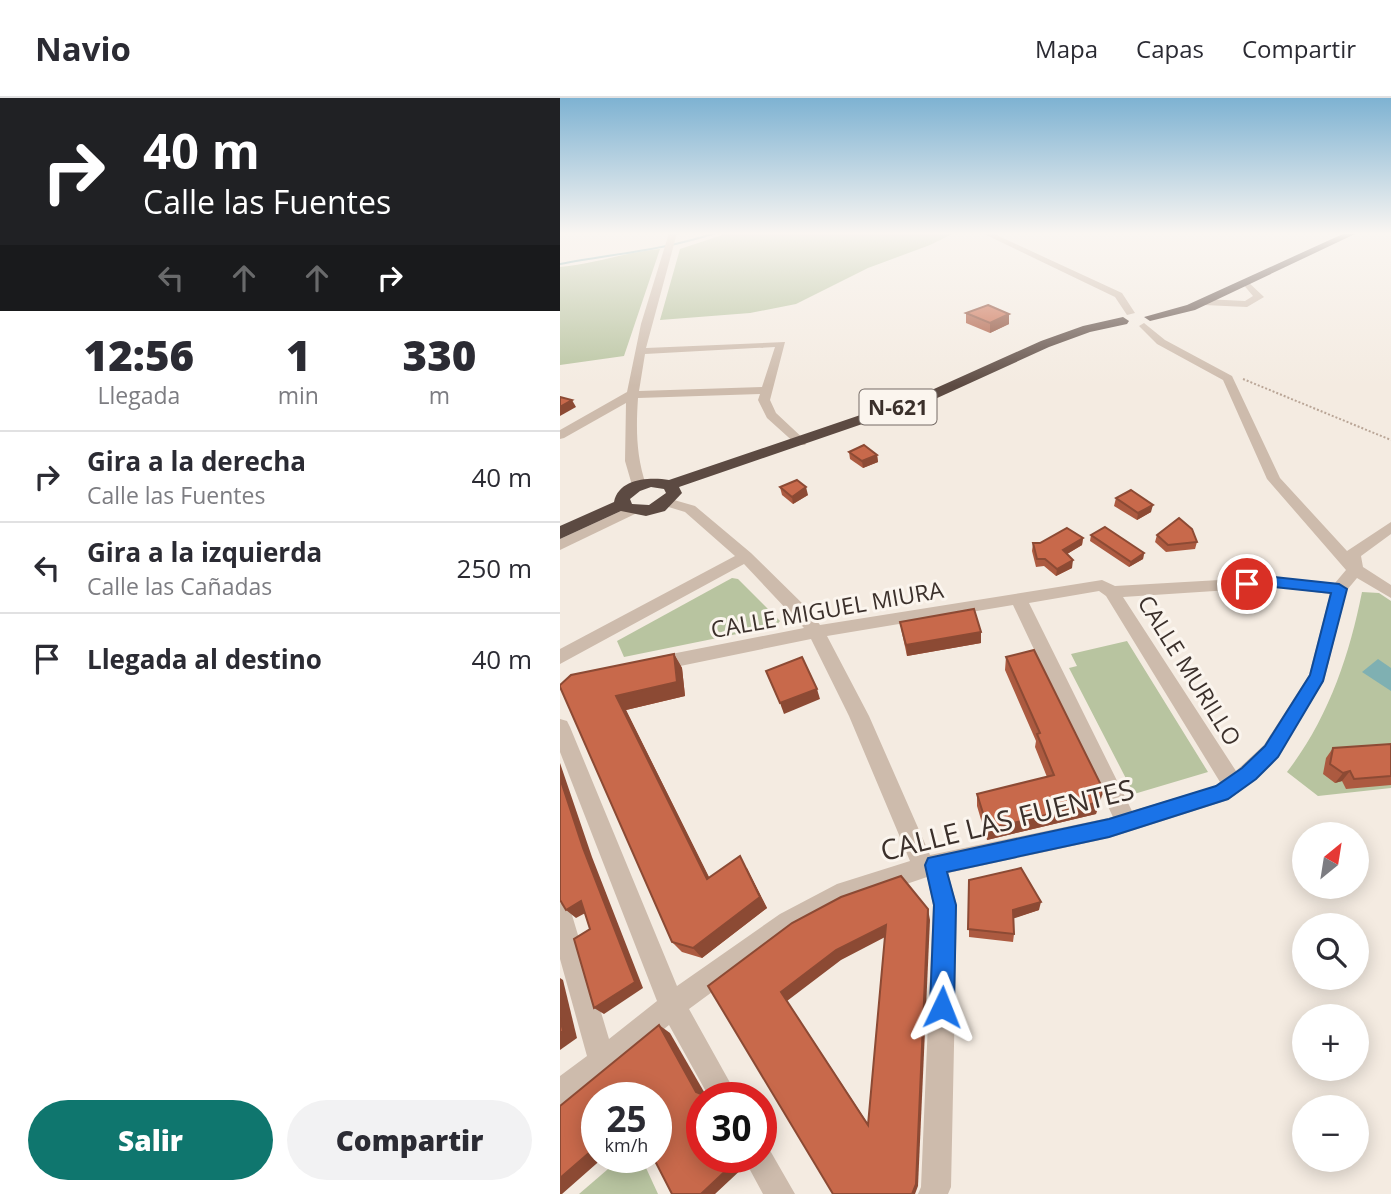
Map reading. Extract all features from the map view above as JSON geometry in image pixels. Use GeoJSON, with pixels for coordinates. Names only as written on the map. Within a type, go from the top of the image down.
{"type":"FeatureCollection","features":[{"type":"Feature","properties":{"kind":"highway","name":"N-621"},"geometry":{"type":"LineString","coordinates":[[560,533],[627,507],[653,509],[668,494],[801,442],[930,396],[1045,344],[1127,317],[1147,321],[1191,308],[1243,284]]}},
{"type":"Feature","properties":{"kind":"highway","name":"N-621"},"geometry":{"type":"LineString","coordinates":[[627,507],[625,495],[639,485],[658,482],[668,494]]}},
{"type":"Feature","properties":{"kind":"street"},"geometry":{"type":"LineString","coordinates":[[639,485],[632,468],[630,424],[640,351],[658,284]]}},
{"type":"Feature","properties":{"kind":"street"},"geometry":{"type":"LineString","coordinates":[[1096,284],[1119,295],[1127,317]]}},
{"type":"Feature","properties":{"kind":"street"},"geometry":{"type":"LineString","coordinates":[[1203,302],[1247,304],[1259,296],[1247,284]]}},
{"type":"Feature","properties":{"kind":"street"},"geometry":{"type":"LineString","coordinates":[[1147,321],[1161,342],[1228,378],[1274,479],[1355,570],[1391,592]]}},
{"type":"Feature","properties":{"kind":"street"},"geometry":{"type":"LineString","coordinates":[[640,351],[781,344],[764,400],[771,415],[801,442]]}},
{"type":"Feature","properties":{"kind":"street"},"geometry":{"type":"LineString","coordinates":[[560,435],[634,394],[765,390]]}},
{"type":"Feature","properties":{"kind":"street"},"geometry":{"type":"LineString","coordinates":[[668,494],[690,509],[746,557],[803,614],[816,632],[930,866],[945,905],[936,1187],[933,1194]]}},
{"type":"Feature","properties":{"kind":"street"},"geometry":{"type":"LineString","coordinates":[[560,545],[627,507]]}},
{"type":"Feature","properties":{"kind":"street","name":"CALLE LAS FUENTES"},"geometry":{"type":"LineString","coordinates":[[560,1094],[672,1006],[788,922],[837,896],[930,866],[1127,822],[1221,793],[1249,774],[1271,751],[1318,676],[1339,589],[1355,570],[1353,554],[1391,527]]}},
{"type":"Feature","properties":{"kind":"street"},"geometry":{"type":"LineString","coordinates":[[560,657],[746,557]]}},
{"type":"Feature","properties":{"kind":"street","name":"CALLE MIGUEL MIURA"},"geometry":{"type":"LineString","coordinates":[[636,668],[816,632],[1018,598],[1107,588],[1274,582],[1339,589]]}},
{"type":"Feature","properties":{"kind":"street","name":"CALLE MURILLO"},"geometry":{"type":"LineString","coordinates":[[1107,588],[1233,784]]}},
{"type":"Feature","properties":{"kind":"street"},"geometry":{"type":"LineString","coordinates":[[1018,598],[1127,822]]}},
{"type":"Feature","properties":{"kind":"street"},"geometry":{"type":"LineString","coordinates":[[560,727],[672,1006],[715,1082]]}},
{"type":"Feature","properties":{"kind":"street"},"geometry":{"type":"LineString","coordinates":[[560,915],[602,1062]]}},
{"type":"Feature","properties":{"kind":"street"},"geometry":{"type":"LineString","coordinates":[[768,1173],[780,1194]]}},
{"type":"Feature","properties":{"kind":"path"},"geometry":{"type":"LineString","coordinates":[[1228,378],[1244,379],[1282,396],[1320,408],[1391,440]]}},
{"type":"Feature","properties":{"kind":"green space"},"geometry":{"type":"Polygon","coordinates":[[[560,284],[648,284],[624,356],[560,365],[560,284]]]}},
{"type":"Feature","properties":{"kind":"green space"},"geometry":{"type":"Polygon","coordinates":[[[670,284],[836,284],[796,304],[750,313],[660,320],[670,284]]]}},
{"type":"Feature","properties":{"kind":"green space"},"geometry":{"type":"Polygon","coordinates":[[[732,578],[738,579],[780,621],[776,626],[624,657],[617,641],[732,578]]]}},
{"type":"Feature","properties":{"kind":"green space"},"geometry":{"type":"Polygon","coordinates":[[[1362,592],[1379,593],[1391,601],[1391,788],[1318,796],[1287,772],[1314,731],[1335,686],[1351,640],[1362,592]]]}},
{"type":"Feature","properties":{"kind":"green space"},"geometry":{"type":"Polygon","coordinates":[[[1127,641],[1208,772],[1134,794],[1069,668],[1077,666],[1071,654],[1127,641]]]}},
{"type":"Feature","properties":{"kind":"green space"},"geometry":{"type":"Polygon","coordinates":[[[603,1173],[648,1173],[658,1194],[579,1194],[603,1173]]]}},
{"type":"Feature","properties":{"kind":"water"},"geometry":{"type":"Polygon","coordinates":[[[1378,659],[1391,668],[1391,691],[1362,672],[1378,659]]]}},
{"type":"Feature","properties":{"kind":"building"},"geometry":{"type":"Polygon","coordinates":[[[988,305],[1009,314],[990,323],[966,313],[988,305]]]}},
{"type":"Feature","properties":{"kind":"building"},"geometry":{"type":"Polygon","coordinates":[[[560,397],[572,400],[560,407],[560,397]]]}},
{"type":"Feature","properties":{"kind":"building"},"geometry":{"type":"Polygon","coordinates":[[[864,445],[877,455],[862,461],[849,452],[864,445]]]}},
{"type":"Feature","properties":{"kind":"building"},"geometry":{"type":"Polygon","coordinates":[[[797,480],[806,487],[792,497],[780,487],[797,480]]]}},
{"type":"Feature","properties":{"kind":"building"},"geometry":{"type":"Polygon","coordinates":[[[1131,490],[1153,505],[1138,513],[1116,498],[1131,490]]]}},
{"type":"Feature","properties":{"kind":"building"},"geometry":{"type":"Polygon","coordinates":[[[1179,518],[1192,529],[1197,542],[1168,545],[1157,535],[1179,518]]]}},
{"type":"Feature","properties":{"kind":"building"},"geometry":{"type":"Polygon","coordinates":[[[1105,527],[1144,553],[1131,562],[1091,535],[1105,527]]]}},
{"type":"Feature","properties":{"kind":"building"},"geometry":{"type":"Polygon","coordinates":[[[1067,528],[1083,538],[1063,550],[1073,560],[1057,569],[1045,559],[1037,559],[1033,543],[1040,543],[1067,528]]]}},
{"type":"Feature","properties":{"kind":"building"},"geometry":{"type":"Polygon","coordinates":[[[974,609],[981,632],[906,645],[900,622],[974,609]]]}},
{"type":"Feature","properties":{"kind":"building"},"geometry":{"type":"Polygon","coordinates":[[[1034,650],[1103,789],[1099,802],[988,829],[977,794],[1054,775],[1037,734],[1040,733],[1006,657],[1034,650]]]}},
{"type":"Feature","properties":{"kind":"building"},"geometry":{"type":"Polygon","coordinates":[[[674,654],[677,682],[616,696],[707,879],[740,856],[760,897],[693,948],[672,942],[560,687],[571,675],[674,654]]]}},
{"type":"Feature","properties":{"kind":"building"},"geometry":{"type":"Polygon","coordinates":[[[802,657],[817,689],[780,703],[766,671],[802,657]]]}},
{"type":"Feature","properties":{"kind":"building"},"geometry":{"type":"Polygon","coordinates":[[[1391,744],[1391,776],[1354,779],[1350,771],[1343,773],[1330,764],[1333,748],[1391,744]]]}},
{"type":"Feature","properties":{"kind":"building"},"geometry":{"type":"Polygon","coordinates":[[[560,778],[583,848],[635,982],[594,1008],[574,939],[590,929],[581,901],[566,910],[560,900],[560,778]]]}},
{"type":"Feature","properties":{"kind":"building"},"geometry":{"type":"Polygon","coordinates":[[[1021,868],[1041,902],[1013,910],[1014,934],[968,929],[969,880],[1021,868]]]}},
{"type":"Feature","properties":{"kind":"building"},"geometry":{"type":"Polygon","coordinates":[[[901,876],[928,909],[916,1184],[912,1194],[833,1194],[777,1101],[777,1082],[766,1082],[708,986],[792,923],[841,897],[901,876]],[[886,925],[836,950],[781,992],[868,1125],[886,925]]]}},
{"type":"Feature","properties":{"kind":"building"},"geometry":{"type":"Polygon","coordinates":[[[659,1025],[690,1082],[686,1082],[686,1173],[723,1173],[701,1194],[672,1194],[661,1173],[672,1173],[672,1082],[589,1082],[659,1025]]]}},
{"type":"Feature","properties":{"kind":"building"},"geometry":{"type":"Polygon","coordinates":[[[581,1089],[581,1160],[560,1178],[560,1106],[581,1089]]]}},
{"type":"Feature","properties":{"kind":"route"},"geometry":{"type":"LineString","coordinates":[[942,1007],[945,905],[935,865],[1109,828],[1221,793],[1249,774],[1271,751],[1318,676],[1339,589],[1274,582],[1247,584]]}}]}
